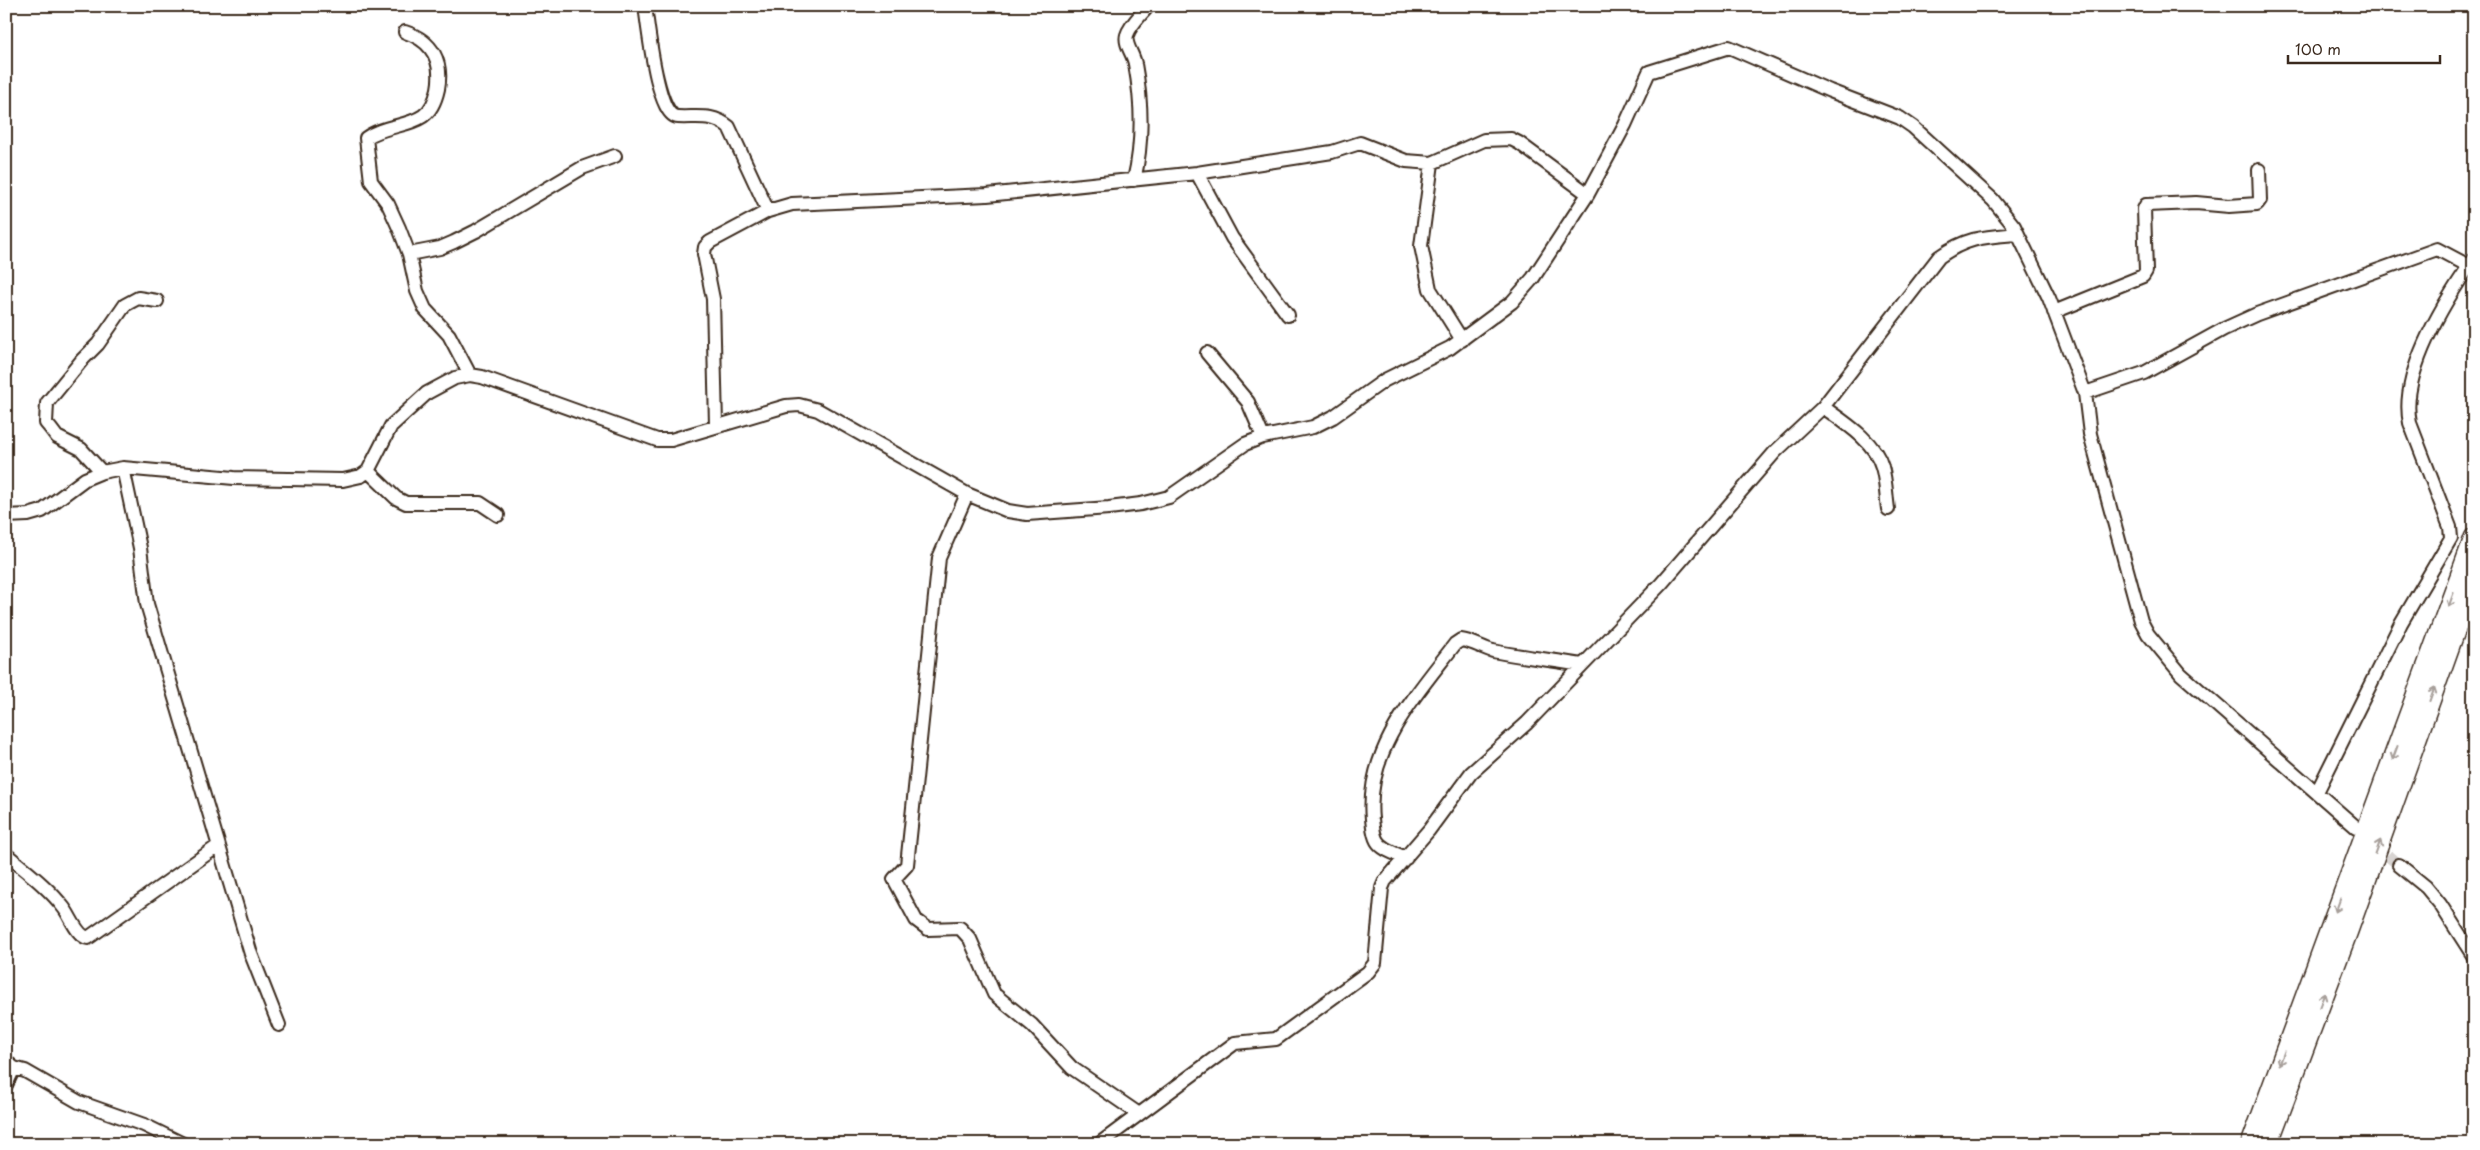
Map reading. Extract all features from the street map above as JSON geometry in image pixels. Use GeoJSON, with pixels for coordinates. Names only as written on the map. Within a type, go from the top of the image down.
{"type":"FeatureCollection","features":[{"type":"Feature","properties":{"kind":"highway"},"geometry":{"type":"LineString","coordinates":[[2250,1144],[2474,538]]}},
{"type":"Feature","properties":{"kind":"highway"},"geometry":{"type":"LineString","coordinates":[[2268,1144],[2348,931],[2474,578]]}},
{"type":"Feature","properties":{"kind":"street"},"geometry":{"type":"LineString","coordinates":[[645,6],[661,97],[670,115],[676,118],[696,115],[723,122],[729,127],[768,212]]}},
{"type":"Feature","properties":{"kind":"street"},"geometry":{"type":"LineString","coordinates":[[1134,180],[1139,154],[1140,118],[1135,64],[1126,40],[1128,32],[1148,6]]}},
{"type":"Feature","properties":{"kind":"street"},"geometry":{"type":"LineString","coordinates":[[405,32],[428,47],[438,59],[440,78],[437,94],[434,103],[422,117],[366,138],[371,181],[388,204],[409,254],[417,291],[425,309],[449,335],[470,376]]}},
{"type":"Feature","properties":{"kind":"street"},"geometry":{"type":"LineString","coordinates":[[6,516],[28,515],[42,511],[84,479],[102,472],[123,468],[234,478],[343,480],[361,476],[368,471],[391,426],[427,393],[455,378],[470,376],[489,379],[657,440],[671,440],[716,425],[786,406],[799,405],[818,410],[967,494],[1008,512],[1027,514],[1146,503],[1177,493],[1236,450],[1264,437],[1324,422],[1385,380],[1444,352],[1462,340],[1518,296],[1533,278],[1588,194],[1625,125],[1649,72],[1729,47],[1907,122],[1994,200],[2005,213],[2018,234],[2054,312],[2085,393],[2090,434],[2141,621],[2148,634],[2181,674],[2356,827]]}},
{"type":"Feature","properties":{"kind":"street"},"geometry":{"type":"LineString","coordinates":[[716,425],[713,299],[704,254],[705,247],[710,242],[768,212],[792,204],[988,196],[1197,174],[1332,152],[1360,144],[1406,161],[1432,163],[1484,140],[1511,139],[1519,142],[1588,194]]}},
{"type":"Feature","properties":{"kind":"street"},"geometry":{"type":"LineString","coordinates":[[409,254],[440,248],[462,238],[582,168],[615,156]]}},
{"type":"Feature","properties":{"kind":"street"},"geometry":{"type":"LineString","coordinates":[[1432,163],[1421,246],[1430,289],[1462,340]]}},
{"type":"Feature","properties":{"kind":"street"},"geometry":{"type":"LineString","coordinates":[[2054,312],[2143,276],[2146,271],[2144,209],[2146,205],[2256,204],[2260,200],[2259,170]]}},
{"type":"Feature","properties":{"kind":"street"},"geometry":{"type":"LineString","coordinates":[[1197,174],[1232,238],[1288,315]]}},
{"type":"Feature","properties":{"kind":"street"},"geometry":{"type":"LineString","coordinates":[[1100,1144],[1236,1043],[1276,1039],[1368,972],[1375,962],[1382,888],[1390,875],[1406,858],[1471,773],[1527,723],[1667,578],[1784,443],[1823,407],[1939,256],[1956,244],[1968,239],[2018,234]]}},
{"type":"Feature","properties":{"kind":"street"},"geometry":{"type":"LineString","coordinates":[[2085,393],[2144,373],[2224,328],[2257,314],[2437,249],[2472,262],[2427,336],[2410,392],[2407,409],[2410,423],[2450,527],[2451,538],[2402,623],[2317,792]]}},
{"type":"Feature","properties":{"kind":"street"},"geometry":{"type":"LineString","coordinates":[[102,472],[81,449],[57,437],[46,423],[47,404],[82,360],[103,339],[125,305],[138,298],[157,301]]}},
{"type":"Feature","properties":{"kind":"street"},"geometry":{"type":"LineString","coordinates":[[1207,353],[1248,402],[1264,437]]}},
{"type":"Feature","properties":{"kind":"street"},"geometry":{"type":"LineString","coordinates":[[1823,407],[1848,425],[1879,459],[1883,468],[1888,509]]}},
{"type":"Feature","properties":{"kind":"street"},"geometry":{"type":"LineString","coordinates":[[123,468],[140,548],[147,601],[251,954],[279,1025]]}},
{"type":"Feature","properties":{"kind":"street"},"geometry":{"type":"LineString","coordinates":[[368,471],[396,498],[406,503],[480,503],[498,515]]}},
{"type":"Feature","properties":{"kind":"street"},"geometry":{"type":"LineString","coordinates":[[967,494],[939,558],[907,865],[894,879],[916,920],[928,929],[960,928],[964,931],[970,939],[994,994],[1032,1025],[1072,1068],[1139,1114]]}},
{"type":"Feature","properties":{"kind":"street"},"geometry":{"type":"LineString","coordinates":[[1406,858],[1381,846],[1374,835],[1371,808],[1374,778],[1379,759],[1400,719],[1455,644],[1461,640],[1466,640],[1486,649],[1504,653],[1582,665]]}},
{"type":"Feature","properties":{"kind":"street"},"geometry":{"type":"LineString","coordinates":[[6,854],[63,906],[81,934],[88,938],[218,846]]}},
{"type":"Feature","properties":{"kind":"street"},"geometry":{"type":"LineString","coordinates":[[2399,865],[2426,887],[2440,904],[2474,957]]}},
{"type":"Feature","properties":{"kind":"street"},"geometry":{"type":"LineString","coordinates":[[6,1085],[10,1065],[25,1071],[79,1102],[144,1125],[183,1144]]}},
{"type":"Feature","properties":{"kind":"tunnel"},"geometry":{"type":"LineString","coordinates":[[2374,843],[2399,865]]}}]}
